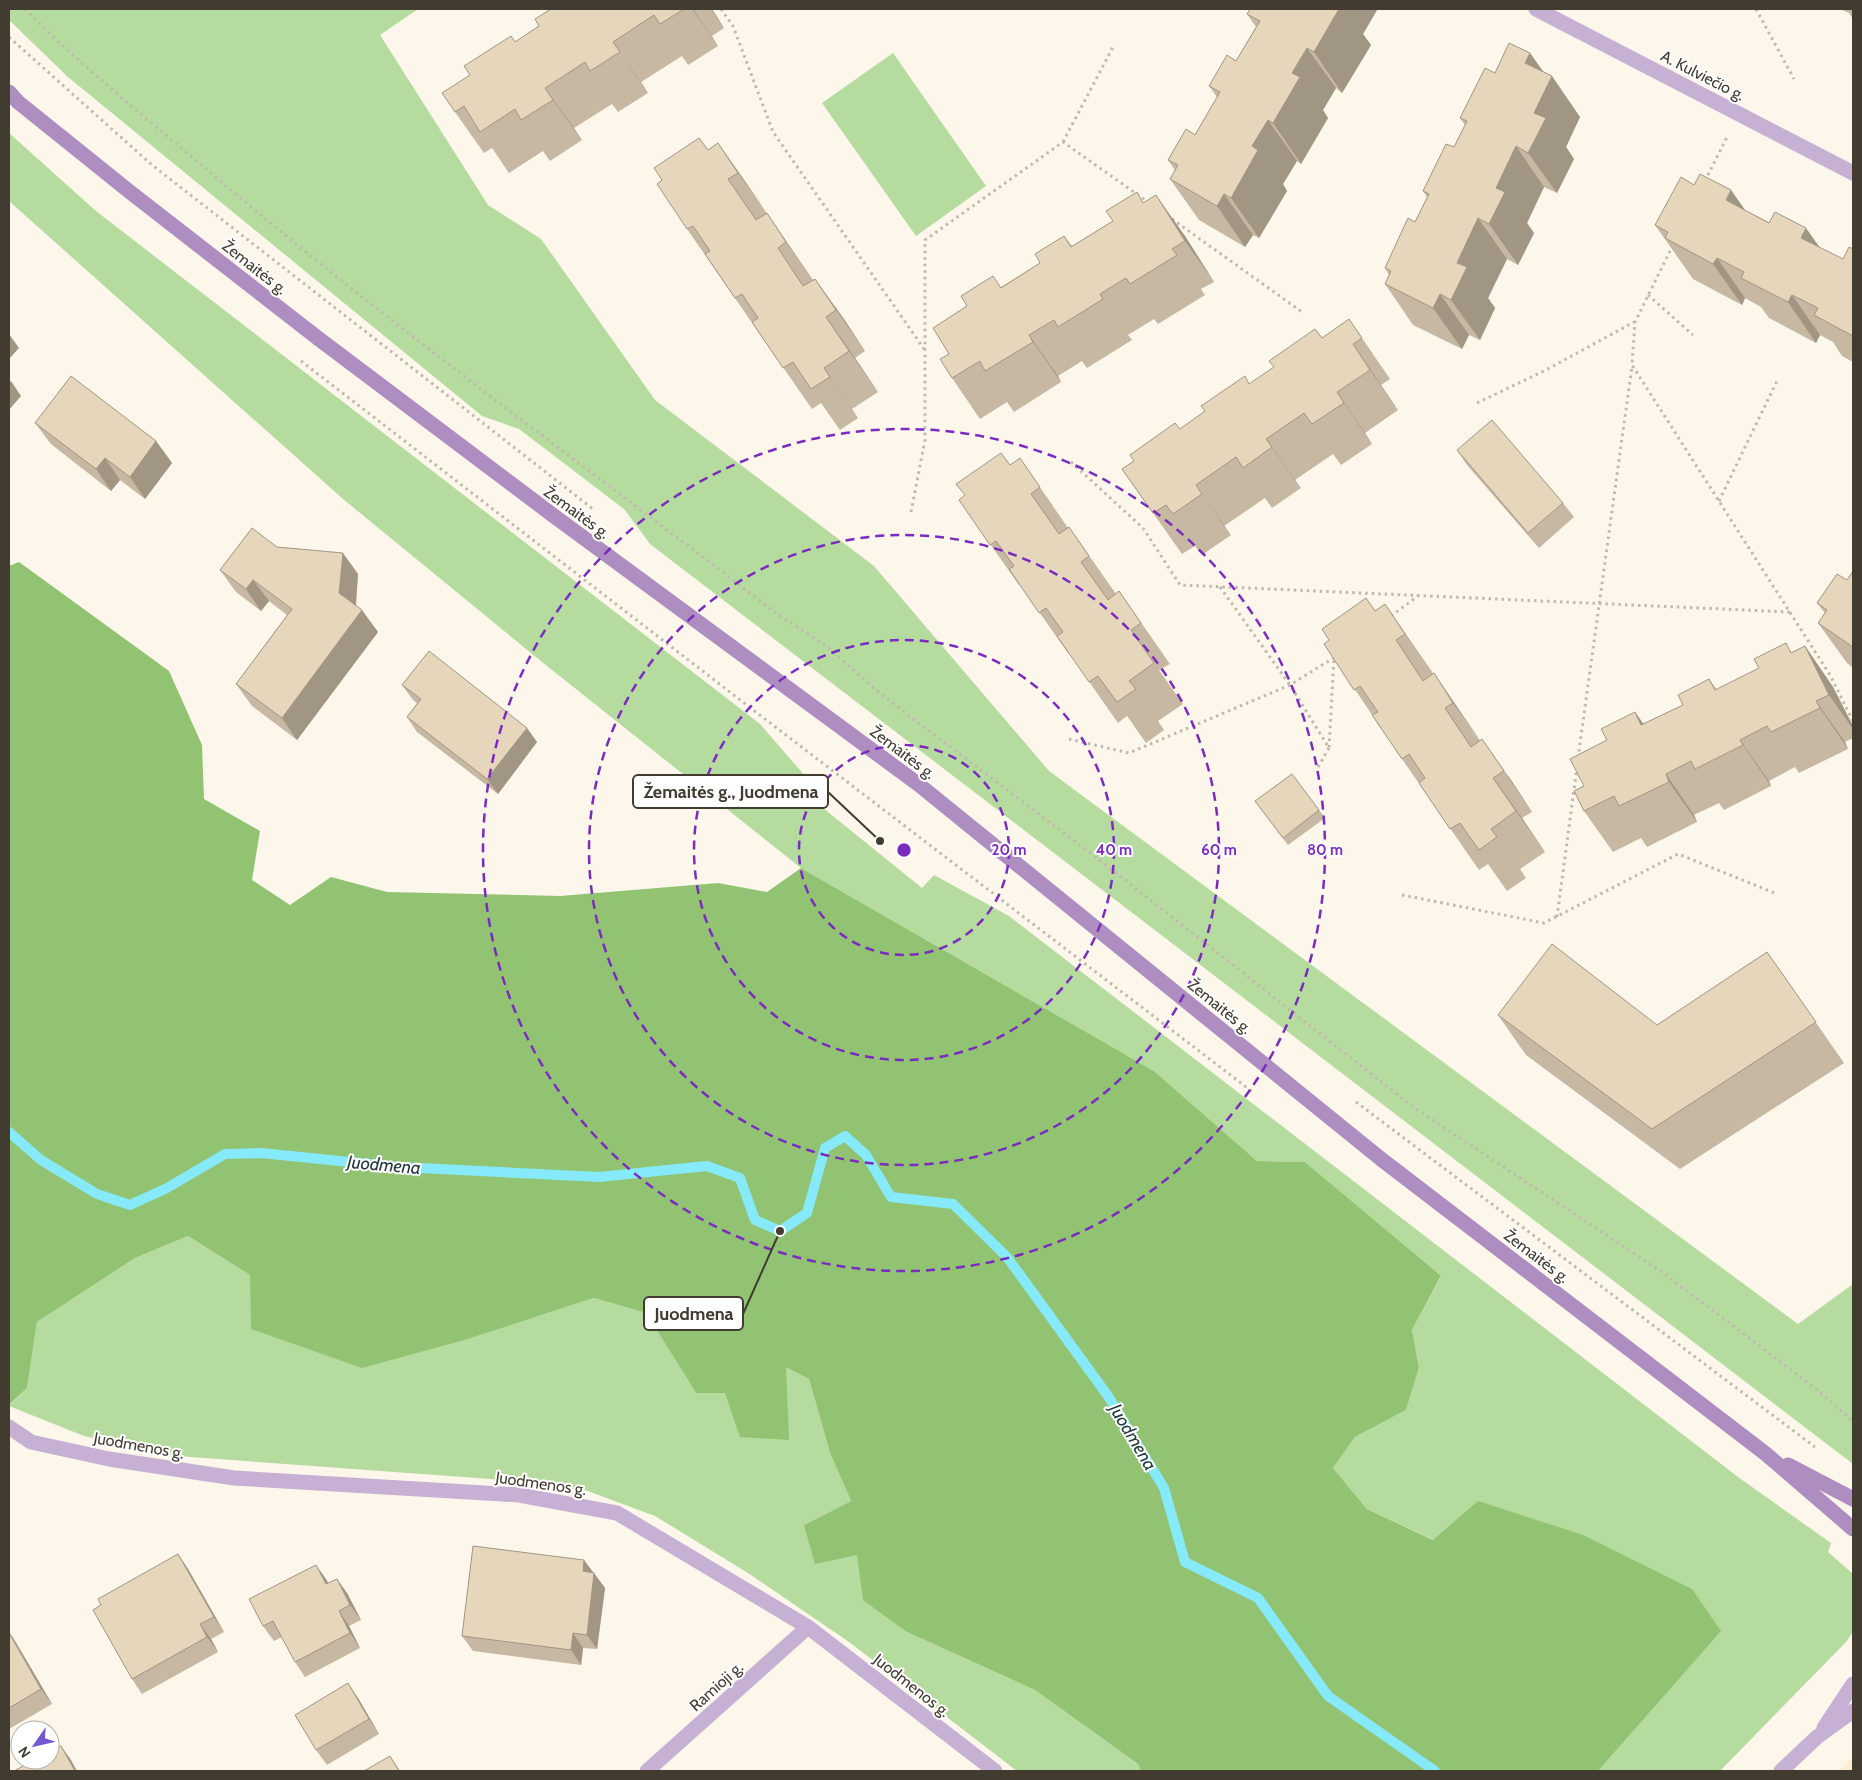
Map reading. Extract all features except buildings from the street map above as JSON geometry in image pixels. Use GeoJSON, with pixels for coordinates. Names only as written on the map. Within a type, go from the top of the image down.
{"type":"FeatureCollection","features":[{"type":"Feature","properties":{"kind":"main road","name":"Žemaitės g."},"geometry":{"type":"LineString","coordinates":[[9,92],[18,102],[130,192],[319,339],[554,516],[918,784],[1381,1159],[1766,1454],[1853,1529]]}},
{"type":"Feature","properties":{"kind":"main road","name":"Žemaitės g."},"geometry":{"type":"LineString","coordinates":[[1766,1454],[1853,1498]]}},
{"type":"Feature","properties":{"kind":"street","name":"A. Kulviečio g."},"geometry":{"type":"LineString","coordinates":[[1536,9],[1853,173]]}},
{"type":"Feature","properties":{"kind":"street","name":"Juodmenos g."},"geometry":{"type":"LineString","coordinates":[[9,1427],[31,1442],[109,1459],[234,1478],[519,1495],[617,1513],[808,1626],[995,1771]]}},
{"type":"Feature","properties":{"kind":"street","name":"Ramioji g."},"geometry":{"type":"LineString","coordinates":[[648,1771],[808,1626]]}},
{"type":"Feature","properties":{"kind":"street"},"geometry":{"type":"LineString","coordinates":[[1817,1737],[1853,1684]]}},
{"type":"Feature","properties":{"kind":"street"},"geometry":{"type":"LineString","coordinates":[[1781,1771],[1817,1737],[1853,1711]]}},
{"type":"Feature","properties":{"kind":"path"},"geometry":{"type":"LineString","coordinates":[[25,9],[63,47],[238,197],[393,321],[776,613],[826,646],[882,695],[1102,862],[1416,1109],[1662,1272],[1815,1388],[1853,1421]]}},
{"type":"Feature","properties":{"kind":"path"},"geometry":{"type":"LineString","coordinates":[[721,9],[733,26],[773,132],[924,349]]}},
{"type":"Feature","properties":{"kind":"path"},"geometry":{"type":"LineString","coordinates":[[1756,9],[1794,78]]}},
{"type":"Feature","properties":{"kind":"path"},"geometry":{"type":"LineString","coordinates":[[911,512],[925,440],[925,240],[1064,142],[1114,45]]}},
{"type":"Feature","properties":{"kind":"path"},"geometry":{"type":"LineString","coordinates":[[1703,185],[1739,114]]}},
{"type":"Feature","properties":{"kind":"path"},"geometry":{"type":"LineString","coordinates":[[1064,142],[1151,204]]}},
{"type":"Feature","properties":{"kind":"path"},"geometry":{"type":"LineString","coordinates":[[1167,216],[1302,312]]}},
{"type":"Feature","properties":{"kind":"path"},"geometry":{"type":"LineString","coordinates":[[1556,917],[1632,365],[1635,322],[1673,244]]}},
{"type":"Feature","properties":{"kind":"path"},"geometry":{"type":"LineString","coordinates":[[1648,295],[1693,335]]}},
{"type":"Feature","properties":{"kind":"path"},"geometry":{"type":"LineString","coordinates":[[1477,403],[1546,370],[1635,322]]}},
{"type":"Feature","properties":{"kind":"path"},"geometry":{"type":"LineString","coordinates":[[293,355],[1260,1098]]}},
{"type":"Feature","properties":{"kind":"path"},"geometry":{"type":"LineString","coordinates":[[1632,365],[1830,675],[1853,721]]}},
{"type":"Feature","properties":{"kind":"path"},"geometry":{"type":"LineString","coordinates":[[1719,501],[1777,380]]}},
{"type":"Feature","properties":{"kind":"path"},"geometry":{"type":"LineString","coordinates":[[1071,462],[1143,528],[1180,585],[1790,612]]}},
{"type":"Feature","properties":{"kind":"path"},"geometry":{"type":"LineString","coordinates":[[1220,587],[1290,685],[1329,748]]}},
{"type":"Feature","properties":{"kind":"path"},"geometry":{"type":"LineString","coordinates":[[1388,618],[1418,596]]}},
{"type":"Feature","properties":{"kind":"path"},"geometry":{"type":"LineString","coordinates":[[1069,739],[1130,753],[1290,685],[1342,652]]}},
{"type":"Feature","properties":{"kind":"path"},"geometry":{"type":"LineString","coordinates":[[1318,767],[1329,748],[1334,658]]}},
{"type":"Feature","properties":{"kind":"path"},"geometry":{"type":"LineString","coordinates":[[1402,895],[1544,923],[1678,854],[1778,894]]}},
{"type":"Feature","properties":{"kind":"shaded area"},"geometry":{"type":"Polygon","coordinates":[[[1853,1757],[1853,1771],[1839,1771],[1853,1757]]]}},
{"type":"Feature","properties":{"kind":"green space"},"geometry":{"type":"Polygon","coordinates":[[[9,9],[418,9],[380,35],[488,205],[541,239],[655,400],[874,566],[1049,771],[1798,1324],[1853,1284],[1853,1464],[650,544],[624,509],[519,429],[482,416],[68,77],[9,20],[9,9]]]}},
{"type":"Feature","properties":{"kind":"green space"},"geometry":{"type":"Polygon","coordinates":[[[893,53],[986,186],[916,236],[822,103],[893,53]]]}},
{"type":"Feature","properties":{"kind":"green space"},"geometry":{"type":"Polygon","coordinates":[[[9,133],[96,211],[760,724],[812,784],[807,795],[922,888],[934,875],[1009,916],[1738,1477],[1831,1543],[1828,1552],[1853,1574],[1853,1632],[1846,1642],[1720,1771],[1598,1771],[1666,1693],[1434,1540],[1367,1509],[1333,1468],[1355,1437],[1406,1410],[1419,1368],[1412,1330],[1441,1277],[1305,1162],[1257,1161],[1154,1071],[801,868],[542,662],[343,499],[9,201],[9,133]]]}},
{"type":"Feature","properties":{"kind":"green space"},"geometry":{"type":"Polygon","coordinates":[[[19,562],[169,671],[202,745],[204,799],[260,831],[252,880],[290,905],[331,877],[387,892],[560,896],[718,883],[767,892],[801,868],[1154,1071],[1257,1161],[1305,1162],[1441,1276],[1412,1330],[1419,1368],[1406,1410],[1355,1437],[1333,1468],[1367,1509],[1433,1540],[1478,1501],[1583,1535],[1692,1589],[1721,1631],[1598,1771],[1141,1771],[1138,1764],[1035,1690],[907,1632],[863,1600],[857,1555],[815,1564],[804,1525],[851,1501],[830,1453],[809,1379],[786,1367],[789,1440],[740,1437],[725,1393],[696,1393],[646,1313],[594,1298],[464,1340],[362,1368],[251,1329],[250,1275],[188,1236],[135,1258],[37,1322],[27,1388],[9,1405],[9,566],[19,562]]]}},
{"type":"Feature","properties":{"kind":"green space"},"geometry":{"type":"Polygon","coordinates":[[[188,1236],[250,1275],[535,1317],[594,1298],[646,1313],[696,1393],[786,1366],[809,1379],[830,1453],[851,1501],[804,1525],[857,1555],[907,1632],[1035,1690],[1138,1764],[1141,1771],[1017,1771],[849,1642],[748,1573],[655,1516],[585,1490],[504,1480],[177,1456],[84,1436],[9,1406],[27,1388],[37,1322],[135,1258],[188,1236]]]}},
{"type":"Feature","properties":{"kind":"waterway","name":"Juodmena"},"geometry":{"type":"LineString","coordinates":[[9,1132],[41,1160],[97,1194],[130,1205],[167,1188],[225,1154],[261,1153],[399,1167],[599,1177],[707,1166],[740,1178],[755,1220],[780,1231],[807,1213],[825,1148],[845,1136],[866,1155],[891,1197],[953,1204],[1007,1257],[1108,1396],[1164,1488],[1185,1562],[1258,1598],[1328,1696],[1435,1771]]}},
{"type":"Feature","properties":{"kind":"place","name":"Žemaitės g., Juodmena"},"geometry":{"type":"Point","coordinates":[880,841]}},
{"type":"Feature","properties":{"kind":"place","name":"Juodmena"},"geometry":{"type":"Point","coordinates":[780,1231]}}]}
